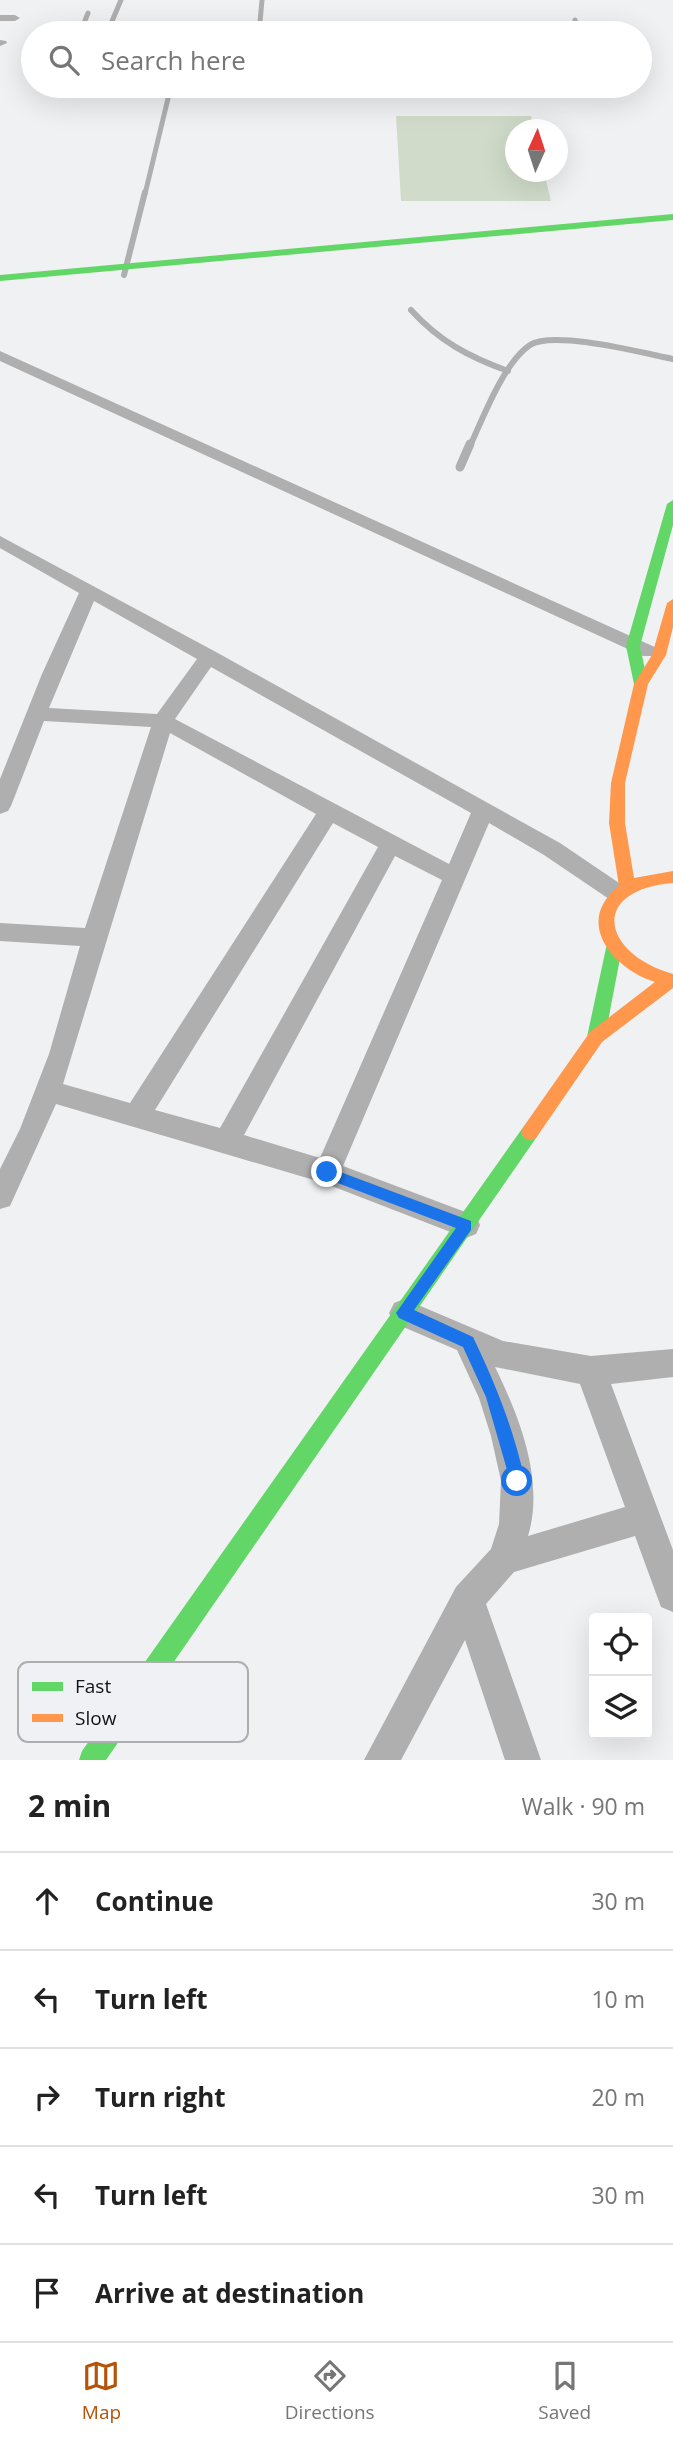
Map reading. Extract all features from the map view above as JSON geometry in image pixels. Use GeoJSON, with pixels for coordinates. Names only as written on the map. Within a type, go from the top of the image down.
{"type":"FeatureCollection","features":[{"type":"Feature","properties":{"kind":"main road"},"geometry":{"type":"LineString","coordinates":[[0,286],[673,217]]}},
{"type":"Feature","properties":{"kind":"main road"},"geometry":{"type":"LineString","coordinates":[[0,278],[125,272],[673,228]]}},
{"type":"Feature","properties":{"kind":"main road"},"geometry":{"type":"LineString","coordinates":[[641,684],[633,646],[673,504]]}},
{"type":"Feature","properties":{"kind":"main road"},"geometry":{"type":"LineString","coordinates":[[622,890],[617,823],[618,783],[641,684],[659,655],[673,603]]}},
{"type":"Feature","properties":{"kind":"main road"},"geometry":{"type":"LineString","coordinates":[[671,981],[635,968],[614,948],[608,936],[605,913],[622,890],[656,877],[673,877]]}},
{"type":"Feature","properties":{"kind":"main road"},"geometry":{"type":"LineString","coordinates":[[596,1037],[614,948]]}},
{"type":"Feature","properties":{"kind":"main road"},"geometry":{"type":"LineString","coordinates":[[160,1662],[596,1037],[671,981]]}},
{"type":"Feature","properties":{"kind":"main road"},"geometry":{"type":"LineString","coordinates":[[91,1760],[104,1742]]}},
{"type":"Feature","properties":{"kind":"street"},"geometry":{"type":"LineString","coordinates":[[0,18],[15,18]]}},
{"type":"Feature","properties":{"kind":"street"},"geometry":{"type":"LineString","coordinates":[[0,355],[633,646],[659,655]]}},
{"type":"Feature","properties":{"kind":"street"},"geometry":{"type":"LineString","coordinates":[[3,550],[209,656],[622,890]]}},
{"type":"Feature","properties":{"kind":"street"},"geometry":{"type":"LineString","coordinates":[[0,806],[89,592]]}},
{"type":"Feature","properties":{"kind":"street"},"geometry":{"type":"LineString","coordinates":[[0,1197],[33,1130],[62,1054],[94,938],[163,721],[209,656]]}},
{"type":"Feature","properties":{"kind":"street"},"geometry":{"type":"LineString","coordinates":[[36,714],[163,721],[390,845],[455,877]]}},
{"type":"Feature","properties":{"kind":"street"},"geometry":{"type":"LineString","coordinates":[[327,1172],[483,811]]}},
{"type":"Feature","properties":{"kind":"street"},"geometry":{"type":"LineString","coordinates":[[137,1115],[329,812]]}},
{"type":"Feature","properties":{"kind":"street"},"geometry":{"type":"LineString","coordinates":[[227,1140],[390,845]]}},
{"type":"Feature","properties":{"kind":"street"},"geometry":{"type":"LineString","coordinates":[[0,932],[94,938]]}},
{"type":"Feature","properties":{"kind":"street"},"geometry":{"type":"LineString","coordinates":[[48,1091],[227,1140],[327,1172],[466,1225]]}},
{"type":"Feature","properties":{"kind":"street"},"geometry":{"type":"LineString","coordinates":[[404,1313],[502,1355],[591,1371],[673,1363]]}},
{"type":"Feature","properties":{"kind":"street"},"geometry":{"type":"LineString","coordinates":[[382,1760],[468,1599],[504,1559],[516,1524],[517,1481],[507,1436],[493,1395],[468,1342]]}},
{"type":"Feature","properties":{"kind":"street"},"geometry":{"type":"LineString","coordinates":[[591,1371],[673,1595]]}},
{"type":"Feature","properties":{"kind":"street"},"geometry":{"type":"LineString","coordinates":[[504,1559],[645,1517]]}},
{"type":"Feature","properties":{"kind":"street"},"geometry":{"type":"LineString","coordinates":[[468,1599],[523,1760]]}},
{"type":"Feature","properties":{"kind":"lane"},"geometry":{"type":"LineString","coordinates":[[112,21],[121,0]]}},
{"type":"Feature","properties":{"kind":"lane"},"geometry":{"type":"LineString","coordinates":[[260,21],[262,0]]}},
{"type":"Feature","properties":{"kind":"lane"},"geometry":{"type":"LineString","coordinates":[[85,21],[88,13]]}},
{"type":"Feature","properties":{"kind":"lane"},"geometry":{"type":"LineString","coordinates":[[125,272],[142,214],[167,98]]}},
{"type":"Feature","properties":{"kind":"lane"},"geometry":{"type":"LineString","coordinates":[[411,310],[443,344],[459,353],[508,370]]}},
{"type":"Feature","properties":{"kind":"lane"},"geometry":{"type":"LineString","coordinates":[[460,467],[508,370],[524,348],[545,341],[582,343],[673,359]]}},
{"type":"Feature","properties":{"kind":"green space"},"geometry":{"type":"Polygon","coordinates":[[[396,116],[531,116],[532,119],[505,119],[505,182],[546,182],[551,201],[401,201],[396,116]]]}},
{"type":"Feature","properties":{"kind":"traffic: fast"},"geometry":{"type":"LineString","coordinates":[[0,278],[673,217]]}},
{"type":"Feature","properties":{"kind":"traffic: fast"},"geometry":{"type":"LineString","coordinates":[[641,684],[633,646],[673,504]]}},
{"type":"Feature","properties":{"kind":"traffic: fast"},"geometry":{"type":"LineString","coordinates":[[596,1037],[614,948]]}},
{"type":"Feature","properties":{"kind":"traffic: fast"},"geometry":{"type":"LineString","coordinates":[[160,1662],[530,1132]]}},
{"type":"Feature","properties":{"kind":"traffic: fast"},"geometry":{"type":"LineString","coordinates":[[91,1760],[104,1742]]}},
{"type":"Feature","properties":{"kind":"traffic: slow"},"geometry":{"type":"LineString","coordinates":[[627,886],[617,823],[618,783],[641,684],[659,655],[673,603]]}},
{"type":"Feature","properties":{"kind":"traffic: slow"},"geometry":{"type":"LineString","coordinates":[[673,877],[640,882],[618,895],[608,914],[607,925],[615,947],[629,963],[647,973],[673,981]]}},
{"type":"Feature","properties":{"kind":"traffic: slow"},"geometry":{"type":"LineString","coordinates":[[530,1132],[596,1037],[669,981]]}},
{"type":"Feature","properties":{"kind":"route"},"geometry":{"type":"LineString","coordinates":[[327,1172],[466,1225],[404,1313],[468,1342],[493,1395],[507,1436],[517,1481]]}}]}
